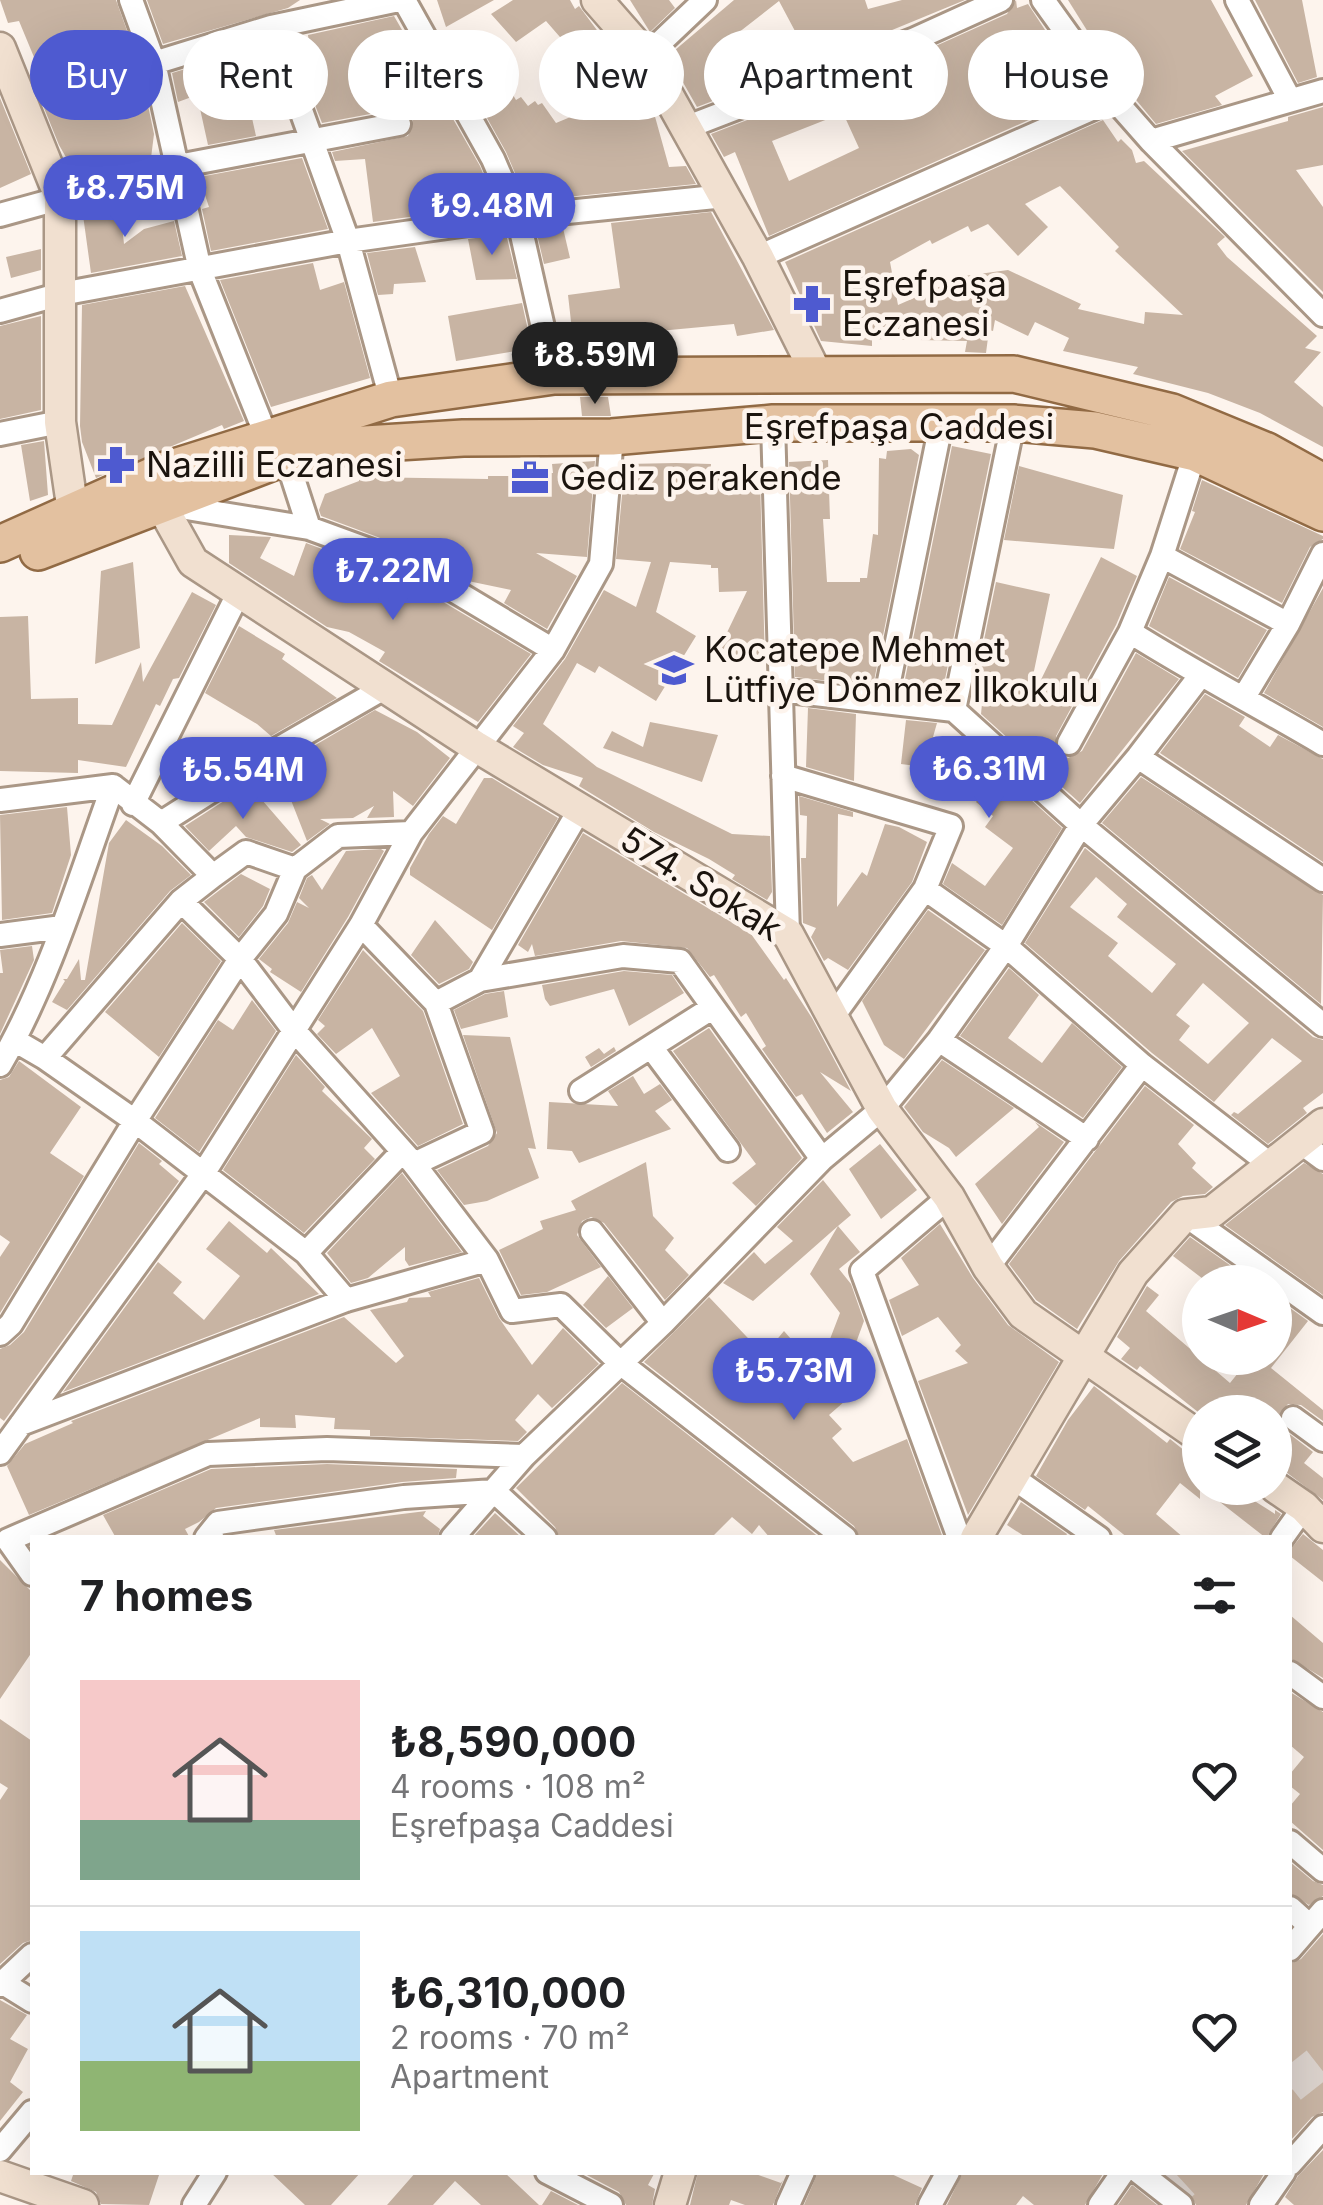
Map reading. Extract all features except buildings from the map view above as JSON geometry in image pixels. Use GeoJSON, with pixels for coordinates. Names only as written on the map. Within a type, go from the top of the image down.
{"type":"FeatureCollection","features":[{"type":"Feature","properties":{"kind":"main road","name":"Eşrefpaşa Caddesi"},"geometry":{"type":"LineString","coordinates":[[0,544],[73,512],[163,487],[277,448],[391,400],[554,376],[1014,374],[1172,412],[1267,451],[1323,482]]}},
{"type":"Feature","properties":{"kind":"main road","name":"Eşrefpaşa Caddesi"},"geometry":{"type":"LineString","coordinates":[[277,448],[463,438],[612,438],[772,423],[1013,423],[1095,430],[1195,453],[1323,513]]}},
{"type":"Feature","properties":{"kind":"main road","name":"Eşrefpaşa Caddesi"},"geometry":{"type":"LineString","coordinates":[[0,567],[163,487]]}},
{"type":"Feature","properties":{"kind":"street"},"geometry":{"type":"LineString","coordinates":[[130,0],[141,30]]}},
{"type":"Feature","properties":{"kind":"street"},"geometry":{"type":"LineString","coordinates":[[163,60],[270,27],[402,0],[493,160],[518,217],[554,376]]}},
{"type":"Feature","properties":{"kind":"street"},"geometry":{"type":"LineString","coordinates":[[597,0],[623,30]]}},
{"type":"Feature","properties":{"kind":"street"},"geometry":{"type":"LineString","coordinates":[[673,30],[705,0]]}},
{"type":"Feature","properties":{"kind":"street"},"geometry":{"type":"LineString","coordinates":[[685,128],[915,39],[1001,0]]}},
{"type":"Feature","properties":{"kind":"street"},"geometry":{"type":"LineString","coordinates":[[1044,0],[1065,30]]}},
{"type":"Feature","properties":{"kind":"street"},"geometry":{"type":"LineString","coordinates":[[1237,0],[1290,100]]}},
{"type":"Feature","properties":{"kind":"street"},"geometry":{"type":"LineString","coordinates":[[270,27],[348,241],[391,400]]}},
{"type":"Feature","properties":{"kind":"street"},"geometry":{"type":"LineString","coordinates":[[0,48],[60,197],[60,422],[73,512]]}},
{"type":"Feature","properties":{"kind":"street"},"geometry":{"type":"LineString","coordinates":[[1151,141],[1323,91]]}},
{"type":"Feature","properties":{"kind":"street"},"geometry":{"type":"LineString","coordinates":[[163,102],[200,270],[309,528]]}},
{"type":"Feature","properties":{"kind":"street"},"geometry":{"type":"LineString","coordinates":[[681,120],[758,256],[816,376]]}},
{"type":"Feature","properties":{"kind":"street"},"geometry":{"type":"LineString","coordinates":[[758,256],[1068,120]]}},
{"type":"Feature","properties":{"kind":"street"},"geometry":{"type":"LineString","coordinates":[[1132,120],[1323,315]]}},
{"type":"Feature","properties":{"kind":"street"},"geometry":{"type":"LineString","coordinates":[[0,215],[178,166],[400,124]]}},
{"type":"Feature","properties":{"kind":"street"},"geometry":{"type":"LineString","coordinates":[[0,310],[61,294],[348,241],[518,217],[726,196]]}},
{"type":"Feature","properties":{"kind":"street"},"geometry":{"type":"LineString","coordinates":[[0,434],[60,422]]}},
{"type":"Feature","properties":{"kind":"street"},"geometry":{"type":"LineString","coordinates":[[772,423],[788,934]]}},
{"type":"Feature","properties":{"kind":"street"},"geometry":{"type":"LineString","coordinates":[[954,710],[1013,423]]}},
{"type":"Feature","properties":{"kind":"street"},"geometry":{"type":"LineString","coordinates":[[885,701],[941,424]]}},
{"type":"Feature","properties":{"kind":"street"},"geometry":{"type":"LineString","coordinates":[[0,1452],[203,1174],[361,925],[411,833],[553,650],[601,564],[612,438]]}},
{"type":"Feature","properties":{"kind":"street"},"geometry":{"type":"LineString","coordinates":[[1068,743],[1130,632],[1162,556],[1195,453]]}},
{"type":"Feature","properties":{"kind":"street"},"geometry":{"type":"LineString","coordinates":[[163,487],[309,528],[413,566],[553,650]]}},
{"type":"Feature","properties":{"kind":"street","name":"574. Sokak"},"geometry":{"type":"LineString","coordinates":[[163,487],[193,562],[476,746],[788,934],[882,1108],[949,1197],[988,1268],[1023,1314],[1182,1425]]}},
{"type":"Feature","properties":{"kind":"street"},"geometry":{"type":"LineString","coordinates":[[1244,697],[1288,624],[1323,554]]}},
{"type":"Feature","properties":{"kind":"street"},"geometry":{"type":"LineString","coordinates":[[1162,556],[1288,624]]}},
{"type":"Feature","properties":{"kind":"street"},"geometry":{"type":"LineString","coordinates":[[134,804],[238,594]]}},
{"type":"Feature","properties":{"kind":"street"},"geometry":{"type":"LineString","coordinates":[[1130,632],[1323,744]]}},
{"type":"Feature","properties":{"kind":"street"},"geometry":{"type":"LineString","coordinates":[[455,1535],[524,1456],[663,1323],[822,1159],[882,1108],[938,1040],[1006,946],[1080,825],[1138,758],[1200,676]]}},
{"type":"Feature","properties":{"kind":"street"},"geometry":{"type":"LineString","coordinates":[[161,823],[384,688]]}},
{"type":"Feature","properties":{"kind":"street"},"geometry":{"type":"LineString","coordinates":[[780,690],[954,710],[1080,825],[1323,1025]]}},
{"type":"Feature","properties":{"kind":"street"},"geometry":{"type":"LineString","coordinates":[[1138,758],[1323,880]]}},
{"type":"Feature","properties":{"kind":"street"},"geometry":{"type":"LineString","coordinates":[[783,776],[951,826],[925,889],[834,1014]]}},
{"type":"Feature","properties":{"kind":"street"},"geometry":{"type":"LineString","coordinates":[[0,1065],[62,927],[114,786]]}},
{"type":"Feature","properties":{"kind":"street"},"geometry":{"type":"LineString","coordinates":[[0,800],[114,786],[161,823],[213,876]]}},
{"type":"Feature","properties":{"kind":"street"},"geometry":{"type":"LineString","coordinates":[[480,980],[580,809]]}},
{"type":"Feature","properties":{"kind":"street"},"geometry":{"type":"LineString","coordinates":[[0,1334],[10,1324],[134,1121],[240,959],[276,914],[296,869],[338,836],[411,833]]}},
{"type":"Feature","properties":{"kind":"street"},"geometry":{"type":"LineString","coordinates":[[46,1058],[181,901],[213,876],[246,852],[296,869]]}},
{"type":"Feature","properties":{"kind":"street"},"geometry":{"type":"LineString","coordinates":[[925,889],[1006,946],[1142,1065],[1271,1164]]}},
{"type":"Feature","properties":{"kind":"street"},"geometry":{"type":"LineString","coordinates":[[181,901],[240,959],[293,1029],[408,1158],[487,1260],[512,1311],[562,1306],[619,1362],[840,1535]]}},
{"type":"Feature","properties":{"kind":"street"},"geometry":{"type":"LineString","coordinates":[[306,1253],[408,1158],[482,1132],[436,1003],[361,925]]}},
{"type":"Feature","properties":{"kind":"street"},"geometry":{"type":"LineString","coordinates":[[0,935],[62,927]]}},
{"type":"Feature","properties":{"kind":"street"},"geometry":{"type":"LineString","coordinates":[[436,1003],[480,980],[623,956],[680,960],[822,1159]]}},
{"type":"Feature","properties":{"kind":"street"},"geometry":{"type":"LineString","coordinates":[[581,1092],[712,1008]]}},
{"type":"Feature","properties":{"kind":"street"},"geometry":{"type":"LineString","coordinates":[[14,1040],[134,1121],[306,1253],[346,1300]]}},
{"type":"Feature","properties":{"kind":"street"},"geometry":{"type":"LineString","coordinates":[[938,1040],[1087,1139]]}},
{"type":"Feature","properties":{"kind":"street"},"geometry":{"type":"LineString","coordinates":[[652,1047],[728,1150]]}},
{"type":"Feature","properties":{"kind":"street"},"geometry":{"type":"LineString","coordinates":[[988,1268],[1142,1065]]}},
{"type":"Feature","properties":{"kind":"street"},"geometry":{"type":"LineString","coordinates":[[978,1535],[1133,1273],[1185,1215],[1212,1212],[1271,1164],[1315,1142]]}},
{"type":"Feature","properties":{"kind":"street"},"geometry":{"type":"LineString","coordinates":[[949,1197],[862,1272],[959,1535]]}},
{"type":"Feature","properties":{"kind":"street"},"geometry":{"type":"LineString","coordinates":[[1185,1215],[1323,1313]]}},
{"type":"Feature","properties":{"kind":"street"},"geometry":{"type":"LineString","coordinates":[[592,1232],[663,1323]]}},
{"type":"Feature","properties":{"kind":"street"},"geometry":{"type":"LineString","coordinates":[[21,1424],[346,1300],[487,1260]]}},
{"type":"Feature","properties":{"kind":"street"},"geometry":{"type":"LineString","coordinates":[[1293,1418],[1323,1440]]}},
{"type":"Feature","properties":{"kind":"street"},"geometry":{"type":"LineString","coordinates":[[30,1572],[3,1540],[208,1454],[327,1449],[524,1456]]}},
{"type":"Feature","properties":{"kind":"street"},"geometry":{"type":"LineString","coordinates":[[1012,1476],[1095,1535]]}},
{"type":"Feature","properties":{"kind":"street"},"geometry":{"type":"LineString","coordinates":[[208,1535],[218,1523],[404,1497],[494,1491],[542,1535]]}},
{"type":"Feature","properties":{"kind":"street"},"geometry":{"type":"LineString","coordinates":[[1287,1535],[1314,1517],[1292,1500]]}},
{"type":"Feature","properties":{"kind":"street"},"geometry":{"type":"LineString","coordinates":[[1292,1675],[1323,1698]]}},
{"type":"Feature","properties":{"kind":"street"},"geometry":{"type":"LineString","coordinates":[[1292,1844],[1323,1870]]}},
{"type":"Feature","properties":{"kind":"street"},"geometry":{"type":"LineString","coordinates":[[1292,1909],[1317,1918],[1292,1947]]}},
{"type":"Feature","properties":{"kind":"street"},"geometry":{"type":"LineString","coordinates":[[30,1957],[1,1983],[30,2000]]}},
{"type":"Feature","properties":{"kind":"street"},"geometry":{"type":"LineString","coordinates":[[0,2150],[30,2114]]}},
{"type":"Feature","properties":{"kind":"street"},"geometry":{"type":"LineString","coordinates":[[1292,2160],[1307,2133]]}},
{"type":"Feature","properties":{"kind":"street"},"geometry":{"type":"LineString","coordinates":[[194,2205],[213,2175]]}},
{"type":"Feature","properties":{"kind":"street"},"geometry":{"type":"LineString","coordinates":[[553,2175],[610,2205]]}},
{"type":"Feature","properties":{"kind":"street"},"geometry":{"type":"LineString","coordinates":[[670,2205],[679,2175]]}},
{"type":"Feature","properties":{"kind":"street"},"geometry":{"type":"LineString","coordinates":[[788,2205],[803,2175]]}},
{"type":"Feature","properties":{"kind":"street"},"geometry":{"type":"LineString","coordinates":[[930,2205],[946,2175]]}},
{"type":"Feature","properties":{"kind":"street"},"geometry":{"type":"LineString","coordinates":[[1100,2205],[1122,2175]]}},
{"type":"Feature","properties":{"kind":"street"},"geometry":{"type":"LineString","coordinates":[[1142,2175],[1181,2205]]}},
{"type":"Feature","properties":{"kind":"street"},"geometry":{"type":"LineString","coordinates":[[1261,2205],[1282,2175]]}},
{"type":"Feature","properties":{"kind":"street"},"geometry":{"type":"LineString","coordinates":[[0,2176],[83,2205]]}},
{"type":"Feature","properties":{"kind":"tunnel"},"geometry":{"type":"LineString","coordinates":[[1292,2084],[1323,2060]]}},
{"type":"Feature","properties":{"kind":"tunnel"},"geometry":{"type":"LineString","coordinates":[[1157,2205],[1190,2175]]}},
{"type":"Feature","properties":{"kind":"place","name":"Eşrefpaşa Eczanesi"},"geometry":{"type":"Point","coordinates":[812,304]}},
{"type":"Feature","properties":{"kind":"place","name":"Nazilli Eczanesi"},"geometry":{"type":"Point","coordinates":[116,465]}},
{"type":"Feature","properties":{"kind":"place","name":"Gediz perakende"},"geometry":{"type":"Point","coordinates":[530,478]}},
{"type":"Feature","properties":{"kind":"place","name":"Kocatepe Mehmet Lütfiye Dönmez İlkokulu"},"geometry":{"type":"Point","coordinates":[674,670]}}]}
